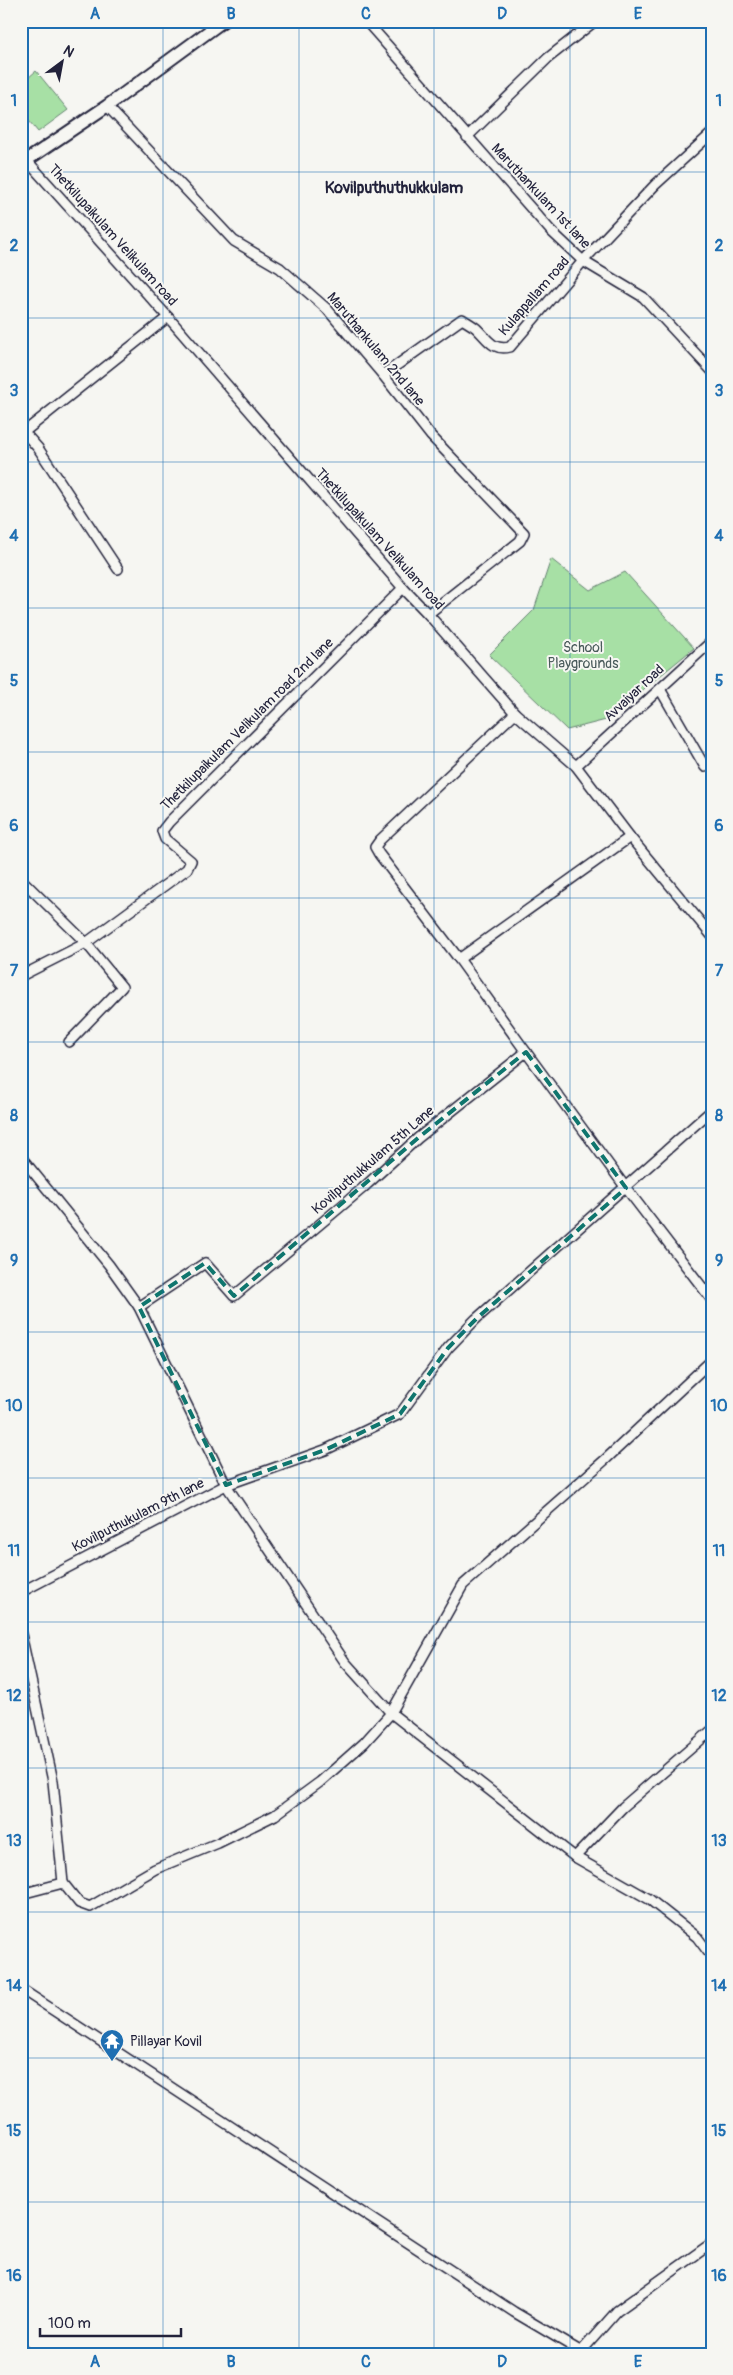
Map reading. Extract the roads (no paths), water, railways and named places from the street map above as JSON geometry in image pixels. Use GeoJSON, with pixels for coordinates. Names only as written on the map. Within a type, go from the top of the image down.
{"type":"FeatureCollection","features":[{"type":"Feature","properties":{"kind":"street"},"geometry":{"type":"LineString","coordinates":[[23,159],[107,106],[223,21]]}},
{"type":"Feature","properties":{"kind":"street","name":"Maruthankulam 1st lane"},"geometry":{"type":"LineString","coordinates":[[366,21],[551,231],[583,261],[643,297],[712,370]]}},
{"type":"Feature","properties":{"kind":"street"},"geometry":{"type":"LineString","coordinates":[[467,137],[548,58],[595,21]]}},
{"type":"Feature","properties":{"kind":"street","name":"Maruthankulam 2nd lane"},"geometry":{"type":"LineString","coordinates":[[107,106],[234,241],[280,268],[327,309],[383,375],[431,436],[524,533],[520,541],[428,614]]}},
{"type":"Feature","properties":{"kind":"street","name":"Kulappallam road"},"geometry":{"type":"LineString","coordinates":[[383,375],[462,319],[476,328],[492,346],[500,349],[510,347],[583,261],[655,185],[712,133]]}},
{"type":"Feature","properties":{"kind":"street","name":"Thetkilupaikulam Velikulam road"},"geometry":{"type":"LineString","coordinates":[[23,159],[168,317],[403,588],[515,713],[576,766],[630,838],[712,936]]}},
{"type":"Feature","properties":{"kind":"street"},"geometry":{"type":"LineString","coordinates":[[118,569],[38,448],[23,431],[168,317]]}},
{"type":"Feature","properties":{"kind":"street","name":"Thetkilupaikulam Velikulam road 2nd lane"},"geometry":{"type":"LineString","coordinates":[[21,976],[86,943],[187,869],[191,861],[165,839],[162,831],[165,827],[403,588]]}},
{"type":"Feature","properties":{"kind":"street","name":"Avvaiyar road"},"geometry":{"type":"LineString","coordinates":[[576,766],[712,641]]}},
{"type":"Feature","properties":{"kind":"street"},"geometry":{"type":"LineString","coordinates":[[660,689],[705,767],[712,762]]}},
{"type":"Feature","properties":{"kind":"street"},"geometry":{"type":"LineString","coordinates":[[515,713],[380,840],[376,847],[378,854],[459,959],[626,1188],[712,1300]]}},
{"type":"Feature","properties":{"kind":"street"},"geometry":{"type":"LineString","coordinates":[[459,959],[630,838]]}},
{"type":"Feature","properties":{"kind":"street"},"geometry":{"type":"LineString","coordinates":[[21,879],[86,943],[122,987],[69,1042]]}},
{"type":"Feature","properties":{"kind":"street","name":"Kovilputhukkulam 5th Lane"},"geometry":{"type":"LineString","coordinates":[[139,1308],[205,1262],[234,1296],[363,1188],[418,1138],[526,1052]]}},
{"type":"Feature","properties":{"kind":"street"},"geometry":{"type":"LineString","coordinates":[[712,1110],[476,1319],[448,1348],[400,1414],[324,1450],[226,1485],[345,1662],[391,1713],[575,1857],[649,1899],[697,1937],[712,1956]]}},
{"type":"Feature","properties":{"kind":"street"},"geometry":{"type":"LineString","coordinates":[[21,1157],[109,1266],[139,1308]]}},
{"type":"Feature","properties":{"kind":"street","name":"Kovilputhukulam 9th lane"},"geometry":{"type":"LineString","coordinates":[[21,1592],[226,1485],[139,1308]]}},
{"type":"Feature","properties":{"kind":"street"},"geometry":{"type":"LineString","coordinates":[[21,1634],[53,1781],[63,1883],[79,1903],[90,1907],[155,1869],[218,1843],[275,1815],[320,1782],[364,1743],[391,1713],[463,1585],[607,1458],[712,1360]]}},
{"type":"Feature","properties":{"kind":"street"},"geometry":{"type":"LineString","coordinates":[[575,1857],[623,1807],[712,1730]]}},
{"type":"Feature","properties":{"kind":"street"},"geometry":{"type":"LineString","coordinates":[[21,1894],[63,1883]]}},
{"type":"Feature","properties":{"kind":"street"},"geometry":{"type":"LineString","coordinates":[[21,1989],[497,2301],[582,2353],[617,2311],[712,2243]]}},
{"type":"Feature","properties":{"kind":"street"},"geometry":{"type":"LineString","coordinates":[[21,2346],[26,2354]]}},
{"type":"Feature","properties":{"kind":"place","name":"Pillayar Kovil"},"geometry":{"type":"Point","coordinates":[112,2062]}},
{"type":"Feature","properties":{"kind":"district","name":"Kovilputhuthukkulam"},"geometry":{"type":"Point","coordinates":[394,188]}},
{"type":"Feature","properties":{"kind":"park label","name":"School Playgrounds"},"geometry":{"type":"Point","coordinates":[583,656]}}]}
